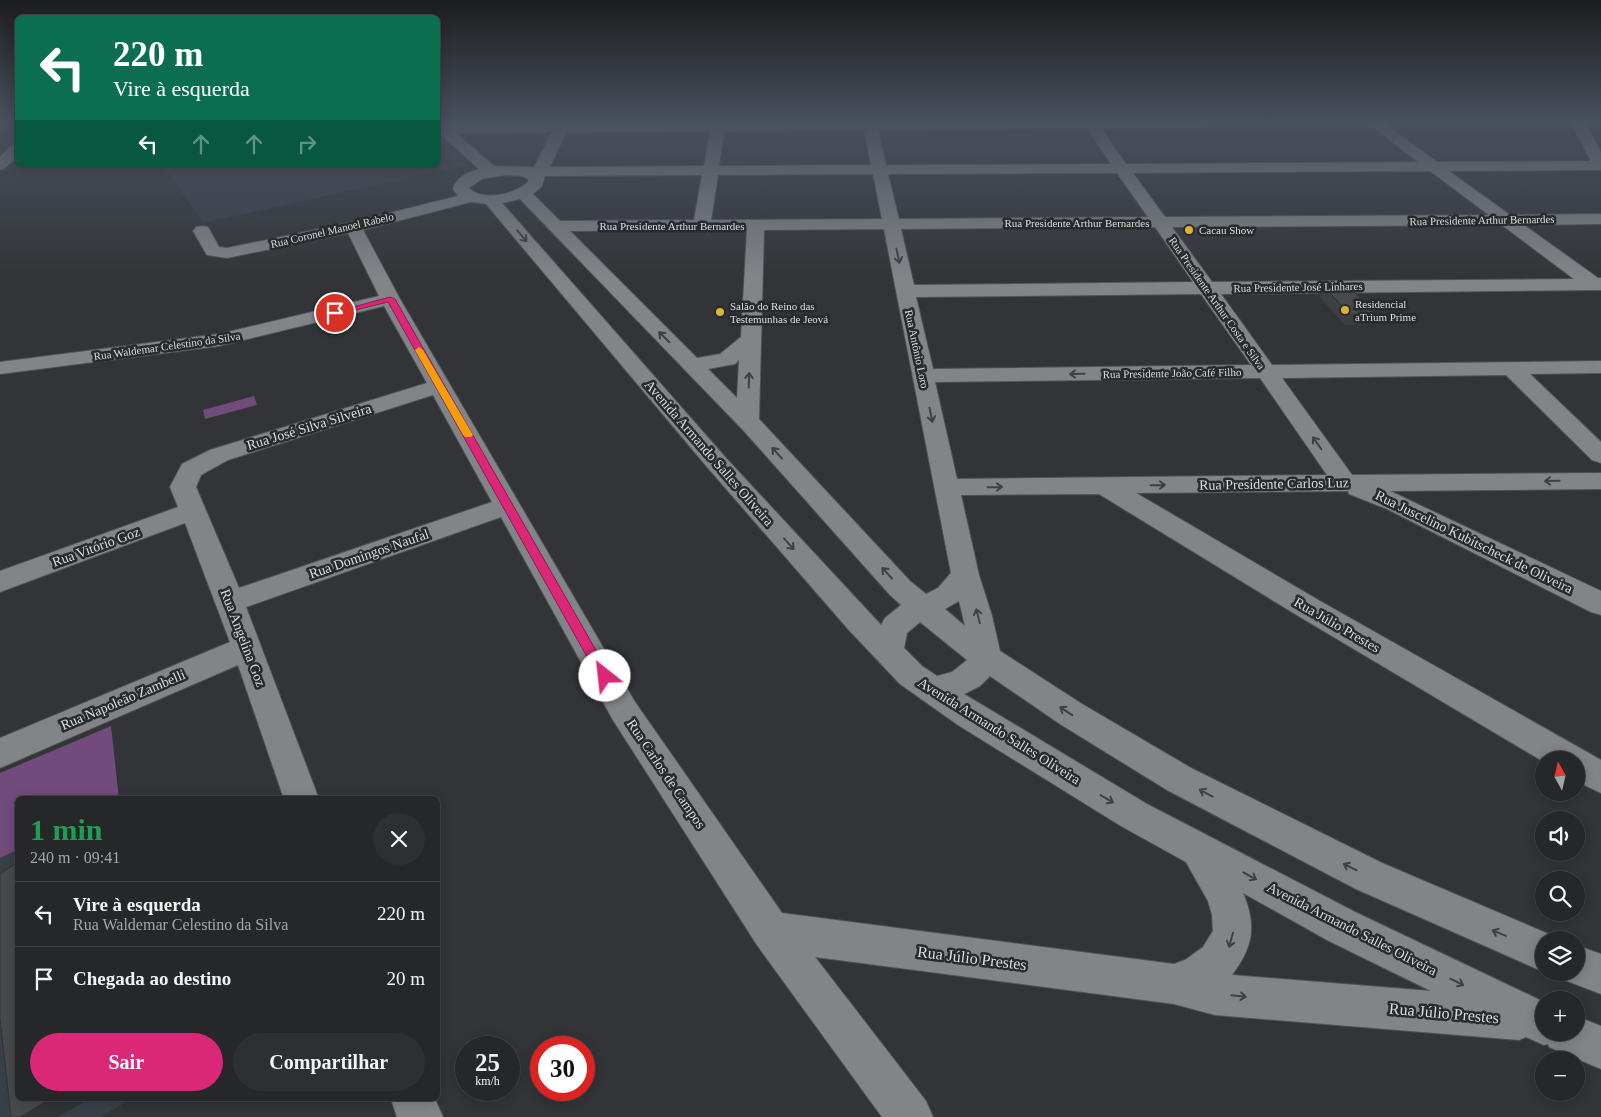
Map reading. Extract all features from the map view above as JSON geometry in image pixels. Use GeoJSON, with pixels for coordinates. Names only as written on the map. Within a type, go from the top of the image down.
{"type":"FeatureCollection","features":[{"type":"Feature","properties":{"kind":"street"},"geometry":{"type":"LineString","coordinates":[[477,175],[462,185],[461,189],[463,193],[481,198]]}},
{"type":"Feature","properties":{"kind":"street"},"geometry":{"type":"LineString","coordinates":[[523,175],[545,177],[552,175]]}},
{"type":"Feature","properties":{"kind":"street"},"geometry":{"type":"LineString","coordinates":[[702,225],[710,175]]}},
{"type":"Feature","properties":{"kind":"street","name":"Rua Antônio Loro"},"geometry":{"type":"LineString","coordinates":[[880,175],[946,488],[965,574],[983,636],[986,659]]}},
{"type":"Feature","properties":{"kind":"street","name":"Rua Presidente Arthur Costa e Silva"},"geometry":{"type":"LineString","coordinates":[[1127,175],[1345,483]]}},
{"type":"Feature","properties":{"kind":"street"},"geometry":{"type":"LineString","coordinates":[[1446,175],[1598,286]]}},
{"type":"Feature","properties":{"kind":"street"},"geometry":{"type":"LineString","coordinates":[[532,176],[554,226],[747,421],[900,588],[986,659],[1071,714],[1170,774],[1276,830],[1369,876],[1535,948]]}},
{"type":"Feature","properties":{"kind":"street","name":"Rua Coronel Manoel Rabelo"},"geometry":{"type":"LineString","coordinates":[[202,232],[213,252],[227,253],[481,198],[532,176]]}},
{"type":"Feature","properties":{"kind":"street","name":"Avenida Armando Salles Oliveira"},"geometry":{"type":"LineString","coordinates":[[481,198],[858,622],[911,675],[1030,753],[1134,815],[1341,926],[1535,1020]]}},
{"type":"Feature","properties":{"kind":"street","name":"Rua Presidente Arthur Bernardes"},"geometry":{"type":"LineString","coordinates":[[554,226],[1601,219]]}},
{"type":"Feature","properties":{"kind":"street"},"geometry":{"type":"LineString","coordinates":[[747,421],[756,225]]}},
{"type":"Feature","properties":{"kind":"street","name":"Rua Carlos de Campos"},"geometry":{"type":"LineString","coordinates":[[353,227],[390,299],[509,505],[624,711],[772,931],[910,1117]]}},
{"type":"Feature","properties":{"kind":"street","name":"Rua Presidente José Linhares"},"geometry":{"type":"LineString","coordinates":[[905,291],[1598,286]]}},
{"type":"Feature","properties":{"kind":"street","name":"Rua Waldemar Celestino da Silva"},"geometry":{"type":"LineString","coordinates":[[0,368],[219,340],[390,299]]}},
{"type":"Feature","properties":{"kind":"street"},"geometry":{"type":"LineString","coordinates":[[691,365],[727,359],[750,340]]}},
{"type":"Feature","properties":{"kind":"street","name":"Rua Presidente João Café Filho"},"geometry":{"type":"LineString","coordinates":[[923,376],[1601,367]]}},
{"type":"Feature","properties":{"kind":"street"},"geometry":{"type":"LineString","coordinates":[[1512,369],[1601,455]]}},
{"type":"Feature","properties":{"kind":"street","name":"Rua José Silva Silveira"},"geometry":{"type":"LineString","coordinates":[[186,478],[191,470],[219,455],[440,386]]}},
{"type":"Feature","properties":{"kind":"street","name":"Rua Angelina Goz"},"geometry":{"type":"LineString","coordinates":[[186,478],[183,487],[230,602],[301,796]]}},
{"type":"Feature","properties":{"kind":"street","name":"Rua Presidente Carlos Luz"},"geometry":{"type":"LineString","coordinates":[[946,488],[1601,481]]}},
{"type":"Feature","properties":{"kind":"street","name":"Rua Juscelino Kubitscheck de Oliveira"},"geometry":{"type":"LineString","coordinates":[[1345,483],[1396,503],[1601,604]]}},
{"type":"Feature","properties":{"kind":"street","name":"Rua Júlio Prestes"},"geometry":{"type":"LineString","coordinates":[[1105,486],[1310,609],[1555,751]]}},
{"type":"Feature","properties":{"kind":"street","name":"Rua Domingos Naufal"},"geometry":{"type":"LineString","coordinates":[[230,602],[509,505]]}},
{"type":"Feature","properties":{"kind":"street","name":"Rua Vitório Goz"},"geometry":{"type":"LineString","coordinates":[[0,582],[192,511]]}},
{"type":"Feature","properties":{"kind":"street"},"geometry":{"type":"LineString","coordinates":[[888,652],[890,637],[895,626],[906,616],[922,607],[936,603],[948,595],[965,574]]}},
{"type":"Feature","properties":{"kind":"street","name":"Rua Napoleão Zambelli"},"geometry":{"type":"LineString","coordinates":[[0,753],[246,648]]}},
{"type":"Feature","properties":{"kind":"street"},"geometry":{"type":"LineString","coordinates":[[932,690],[958,685],[976,673],[986,659]]}},
{"type":"Feature","properties":{"kind":"street"},"geometry":{"type":"LineString","coordinates":[[1585,768],[1601,778]]}},
{"type":"Feature","properties":{"kind":"street","name":"Rua Júlio Prestes"},"geometry":{"type":"LineString","coordinates":[[1174,984],[1200,974],[1217,961],[1231,944],[1234,924],[1229,904],[1198,848]]}},
{"type":"Feature","properties":{"kind":"street","name":"Rua Júlio Prestes"},"geometry":{"type":"LineString","coordinates":[[772,931],[919,952],[1174,984],[1215,994],[1535,1025]]}},
{"type":"Feature","properties":{"kind":"street"},"geometry":{"type":"LineString","coordinates":[[1585,968],[1601,974]]}},
{"type":"Feature","properties":{"kind":"street","name":"Avenida Armando Salles Oliveira"},"geometry":{"type":"LineString","coordinates":[[1584,1041],[1601,1048]]}},
{"type":"Feature","properties":{"kind":"street"},"geometry":{"type":"LineString","coordinates":[[414,1101],[420,1117]]}},
{"type":"Feature","properties":{"kind":"shaded area"},"geometry":{"type":"Polygon","coordinates":[[[170,175],[421,175],[203,223],[170,175]]]}},
{"type":"Feature","properties":{"kind":"shaded area"},"geometry":{"type":"Polygon","coordinates":[[[254,396],[257,405],[205,419],[203,410],[254,396]]]}},
{"type":"Feature","properties":{"kind":"shaded area"},"geometry":{"type":"Polygon","coordinates":[[[111,726],[119,796],[15,796],[15,851],[0,858],[0,773],[111,726]]]}},
{"type":"Feature","properties":{"kind":"shaded area"},"geometry":{"type":"Polygon","coordinates":[[[15,851],[15,1101],[129,1101],[101,1117],[0,1117],[0,858],[15,851]]]}},
{"type":"Feature","properties":{"kind":"building"},"geometry":{"type":"Polygon","coordinates":[[[1324,286],[1348,286],[1376,314],[1350,315],[1324,286]]]}},
{"type":"Feature","properties":{"kind":"building"},"geometry":{"type":"Polygon","coordinates":[[[15,864],[15,1101],[47,1101],[20,1117],[11,1117],[0,1019],[0,874],[15,864]]]}},
{"type":"Feature","properties":{"kind":"slow traffic"},"geometry":{"type":"LineString","coordinates":[[419,350],[468,435]]}},
{"type":"Feature","properties":{"kind":"place","name":"Cacau Show"},"geometry":{"type":"Point","coordinates":[1189,230]}},
{"type":"Feature","properties":{"kind":"place","name":"Residencial aTrium Prime"},"geometry":{"type":"Point","coordinates":[1345,310]}},
{"type":"Feature","properties":{"kind":"place","name":"Salão do Reino das Testemunhas de Jeová"},"geometry":{"type":"Point","coordinates":[720,312]}},
{"type":"Feature","properties":{"kind":"route"},"geometry":{"type":"LineString","coordinates":[[335,313],[390,299],[605,676]]}}]}
